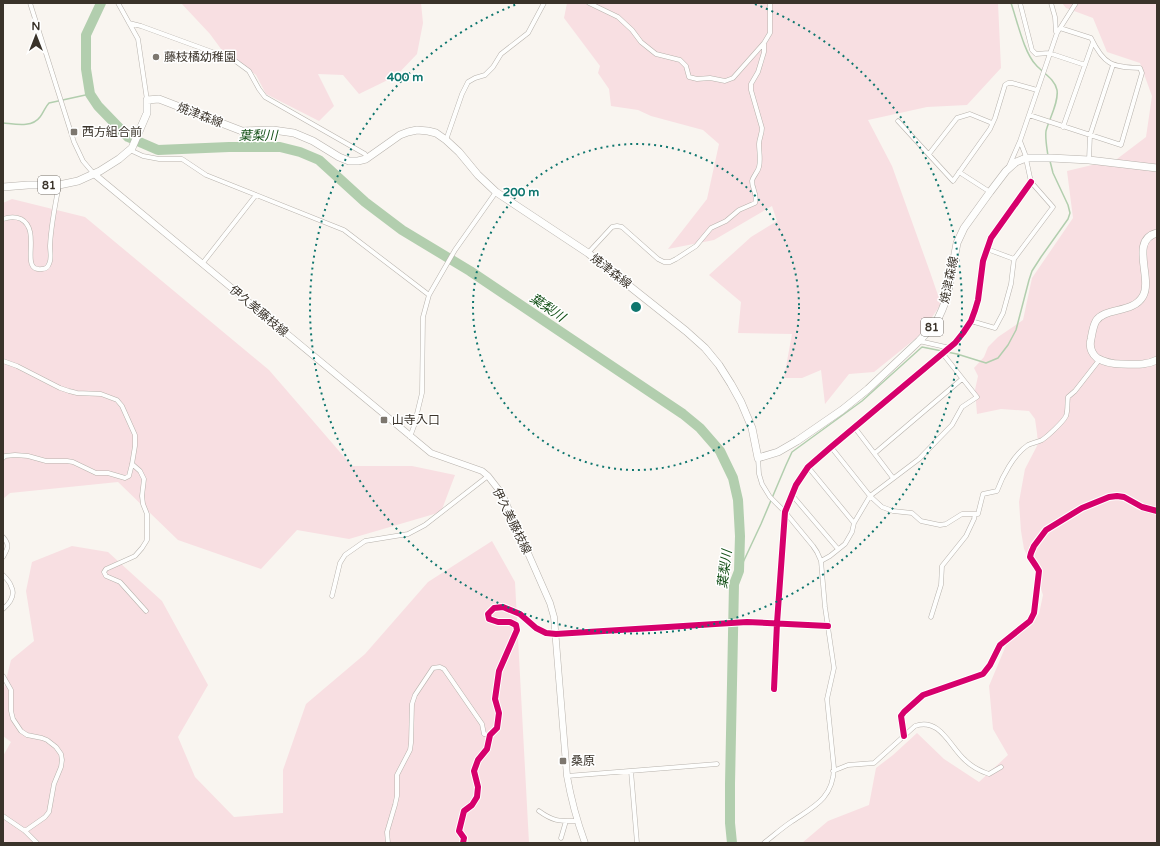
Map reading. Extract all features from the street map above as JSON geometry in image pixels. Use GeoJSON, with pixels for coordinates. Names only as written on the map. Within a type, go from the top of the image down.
{"type":"FeatureCollection","features":[{"type":"Feature","properties":{"kind":"main road","name":"焼津森線"},"geometry":{"type":"LineString","coordinates":[[147,100],[159,99],[242,131],[284,130],[294,133],[313,141],[339,157],[349,161],[366,159],[400,135],[408,132],[417,130],[436,133],[459,152],[478,175],[496,192],[588,253],[686,331],[705,348],[719,365],[741,402],[752,428],[758,458],[778,452],[797,441],[842,410],[868,389],[936,323],[947,298],[956,243],[964,228],[1006,172],[1016,162],[1026,158]]}},
{"type":"Feature","properties":{"kind":"main road","name":"81"},"geometry":{"type":"LineString","coordinates":[[3,187],[59,185],[94,174],[119,159],[131,149],[147,113],[147,100]]}},
{"type":"Feature","properties":{"kind":"main road"},"geometry":{"type":"LineString","coordinates":[[1026,158],[1089,160],[1157,168]]}},
{"type":"Feature","properties":{"kind":"main road","name":"伊久美藤枝線"},"geometry":{"type":"LineString","coordinates":[[94,174],[410,437],[431,453],[482,471],[488,476],[502,494],[550,603],[554,617],[567,776],[570,794],[585,843]]}},
{"type":"Feature","properties":{"kind":"main road"},"geometry":{"type":"LineString","coordinates":[[1157,233],[1147,238],[1144,245],[1146,284],[1143,296],[1136,303],[1125,309],[1102,315],[1096,322],[1090,341],[1090,348],[1094,356],[1102,361],[1117,364],[1142,365],[1157,360]]}},
{"type":"Feature","properties":{"kind":"street"},"geometry":{"type":"LineString","coordinates":[[30,3],[74,142],[83,161],[94,174]]}},
{"type":"Feature","properties":{"kind":"street"},"geometry":{"type":"LineString","coordinates":[[118,3],[138,39],[147,100]]}},
{"type":"Feature","properties":{"kind":"street"},"geometry":{"type":"LineString","coordinates":[[446,140],[462,94],[468,82],[485,75],[493,67],[501,54],[528,33],[544,3]]}},
{"type":"Feature","properties":{"kind":"street"},"geometry":{"type":"LineString","coordinates":[[589,3],[618,17],[632,30],[641,42],[656,54],[680,60],[686,66],[689,77],[697,79],[710,78],[725,80],[733,78],[764,43],[770,33],[770,3]]}},
{"type":"Feature","properties":{"kind":"street"},"geometry":{"type":"LineString","coordinates":[[1020,3],[1032,50],[1036,54],[1049,53],[1085,65]]}},
{"type":"Feature","properties":{"kind":"street"},"geometry":{"type":"LineString","coordinates":[[1051,3],[1055,17],[1056,33]]}},
{"type":"Feature","properties":{"kind":"street"},"geometry":{"type":"LineString","coordinates":[[1006,172],[1020,141],[1056,33],[1076,3]]}},
{"type":"Feature","properties":{"kind":"street"},"geometry":{"type":"LineString","coordinates":[[129,23],[234,60],[249,71],[259,89],[265,96],[365,154],[366,159]]}},
{"type":"Feature","properties":{"kind":"street"},"geometry":{"type":"LineString","coordinates":[[1029,115],[1121,145],[1142,73],[1140,68],[1126,68],[1113,65],[1102,57],[1091,38],[1060,28]]}},
{"type":"Feature","properties":{"kind":"street"},"geometry":{"type":"LineString","coordinates":[[1064,127],[1093,42]]}},
{"type":"Feature","properties":{"kind":"street"},"geometry":{"type":"LineString","coordinates":[[588,253],[612,227],[617,226],[622,227],[658,259],[664,262],[670,262],[696,246],[711,228],[726,221],[739,210],[755,203],[757,198],[752,179],[759,170],[759,143],[762,128],[751,90],[751,84],[758,72],[764,52],[764,43]]}},
{"type":"Feature","properties":{"kind":"street"},"geometry":{"type":"LineString","coordinates":[[1089,160],[1090,136],[1113,65]]}},
{"type":"Feature","properties":{"kind":"street"},"geometry":{"type":"LineString","coordinates":[[898,121],[953,181],[990,129],[1005,85],[1012,83],[1038,90]]}},
{"type":"Feature","properties":{"kind":"street"},"geometry":{"type":"LineString","coordinates":[[929,154],[957,118],[970,114],[992,123]]}},
{"type":"Feature","properties":{"kind":"street"},"geometry":{"type":"LineString","coordinates":[[972,320],[995,328],[1003,313],[1011,284],[1014,259],[1054,207],[1031,182],[1026,158],[1020,141]]}},
{"type":"Feature","properties":{"kind":"street"},"geometry":{"type":"LineString","coordinates":[[131,149],[143,156],[158,159],[182,159],[206,176],[344,230],[429,295]]}},
{"type":"Feature","properties":{"kind":"street"},"geometry":{"type":"LineString","coordinates":[[959,172],[990,192]]}},
{"type":"Feature","properties":{"kind":"street"},"geometry":{"type":"LineString","coordinates":[[774,689],[784,512],[796,485],[808,467],[960,338],[972,320],[978,300],[986,249],[994,234],[1031,182]]}},
{"type":"Feature","properties":{"kind":"street"},"geometry":{"type":"LineString","coordinates":[[3,219],[10,217],[17,218],[28,226],[32,239],[30,262],[33,267],[37,269],[47,267],[50,264],[51,258],[51,227],[59,185]]}},
{"type":"Feature","properties":{"kind":"street"},"geometry":{"type":"LineString","coordinates":[[410,437],[422,393],[423,317],[429,295],[455,250],[496,192]]}},
{"type":"Feature","properties":{"kind":"street"},"geometry":{"type":"LineString","coordinates":[[202,264],[256,195]]}},
{"type":"Feature","properties":{"kind":"street"},"geometry":{"type":"LineString","coordinates":[[986,249],[1014,259]]}},
{"type":"Feature","properties":{"kind":"street"},"geometry":{"type":"LineString","coordinates":[[919,341],[950,348]]}},
{"type":"Feature","properties":{"kind":"street"},"geometry":{"type":"LineString","coordinates":[[820,561],[830,556],[845,544],[852,532],[854,523],[870,496],[919,460],[952,425],[962,407],[977,397],[942,354]]}},
{"type":"Feature","properties":{"kind":"street"},"geometry":{"type":"LineString","coordinates":[[831,447],[870,496],[882,507],[893,511],[912,513],[921,521],[940,525],[946,524],[962,514],[978,514],[983,494],[997,491],[1009,466],[1020,452],[1028,445],[1042,440],[1050,434],[1066,416],[1068,397],[1075,391],[1100,359]]}},
{"type":"Feature","properties":{"kind":"street"},"geometry":{"type":"LineString","coordinates":[[3,361],[17,366],[60,388],[77,393],[101,394],[117,400],[122,406],[135,435],[132,464],[129,476],[125,478],[108,473],[96,473],[73,462],[67,461],[46,461],[28,456],[5,456],[3,458]]}},
{"type":"Feature","properties":{"kind":"street"},"geometry":{"type":"LineString","coordinates":[[875,453],[962,379]]}},
{"type":"Feature","properties":{"kind":"street"},"geometry":{"type":"LineString","coordinates":[[855,428],[893,478]]}},
{"type":"Feature","properties":{"kind":"street"},"geometry":{"type":"LineString","coordinates":[[758,458],[759,474],[762,484],[770,497],[817,552],[820,561],[834,668],[828,699],[834,771],[832,784],[824,798],[814,807],[790,822],[764,843]]}},
{"type":"Feature","properties":{"kind":"street"},"geometry":{"type":"LineString","coordinates":[[132,464],[140,471],[144,480],[142,496],[147,514],[147,540],[135,556],[106,569],[104,572],[106,576],[120,582],[146,612]]}},
{"type":"Feature","properties":{"kind":"street"},"geometry":{"type":"LineString","coordinates":[[808,467],[854,523]]}},
{"type":"Feature","properties":{"kind":"street"},"geometry":{"type":"LineString","coordinates":[[332,596],[340,563],[345,555],[365,541],[408,534],[425,525],[488,476]]}},
{"type":"Feature","properties":{"kind":"street"},"geometry":{"type":"LineString","coordinates":[[792,495],[838,549]]}},
{"type":"Feature","properties":{"kind":"street"},"geometry":{"type":"LineString","coordinates":[[904,736],[901,716],[904,712],[923,695],[983,674],[990,665],[1000,645],[1030,621],[1034,614],[1039,571],[1030,557],[1034,546],[1046,530],[1082,508],[1109,497],[1124,497],[1142,506],[1157,511]]}},
{"type":"Feature","properties":{"kind":"street"},"geometry":{"type":"LineString","coordinates":[[931,617],[941,585],[942,566],[966,536],[974,519],[974,514]]}},
{"type":"Feature","properties":{"kind":"street"},"geometry":{"type":"LineString","coordinates":[[3,537],[7,542],[7,549],[3,557]]}},
{"type":"Feature","properties":{"kind":"street"},"geometry":{"type":"LineString","coordinates":[[3,575],[12,586],[13,594],[9,604],[3,609]]}},
{"type":"Feature","properties":{"kind":"street"},"geometry":{"type":"LineString","coordinates":[[463,843],[464,838],[459,831],[464,811],[472,805],[477,797],[478,787],[474,771],[478,760],[486,749],[490,735],[497,728],[499,713],[495,699],[499,671],[517,630],[516,625],[510,622],[498,622],[489,619],[488,614],[494,608],[503,607],[520,614],[536,628],[546,633],[556,634],[747,622],[828,626]]}},
{"type":"Feature","properties":{"kind":"street"},"geometry":{"type":"LineString","coordinates":[[388,843],[387,832],[397,796],[397,775],[410,750],[412,704],[415,695],[434,668],[444,669],[482,724],[484,734],[490,735]]}},
{"type":"Feature","properties":{"kind":"street"},"geometry":{"type":"LineString","coordinates":[[3,676],[11,690],[11,712],[13,719],[21,731],[27,735],[47,740],[56,747],[61,754],[62,760],[61,767],[54,784],[48,812],[45,817],[25,832]]}},
{"type":"Feature","properties":{"kind":"street"},"geometry":{"type":"LineString","coordinates":[[834,771],[848,766],[874,763],[915,726],[920,724],[939,729],[965,760],[976,768],[990,774],[1001,767]]}},
{"type":"Feature","properties":{"kind":"street"},"geometry":{"type":"LineString","coordinates":[[567,776],[717,764]]}},
{"type":"Feature","properties":{"kind":"street"},"geometry":{"type":"LineString","coordinates":[[631,771],[637,843]]}},
{"type":"Feature","properties":{"kind":"street"},"geometry":{"type":"LineString","coordinates":[[539,811],[548,818],[566,822],[578,821]]}},
{"type":"Feature","properties":{"kind":"street"},"geometry":{"type":"LineString","coordinates":[[3,816],[37,843]]}},
{"type":"Feature","properties":{"kind":"street"},"geometry":{"type":"LineString","coordinates":[[561,838],[566,822]]}},
{"type":"Feature","properties":{"kind":"shaded area"},"geometry":{"type":"Polygon","coordinates":[[[181,3],[421,3],[423,23],[417,54],[396,76],[359,94],[343,75],[318,74],[334,106],[319,121],[266,94],[256,75],[221,49],[210,34],[181,3]]]}},
{"type":"Feature","properties":{"kind":"shaded area"},"geometry":{"type":"Polygon","coordinates":[[[567,3],[998,3],[1001,68],[967,105],[927,107],[868,120],[892,166],[941,304],[920,335],[874,372],[849,374],[825,404],[821,370],[802,378],[784,378],[792,334],[738,333],[741,302],[709,275],[751,237],[777,221],[772,206],[714,240],[668,249],[707,199],[719,144],[703,130],[651,116],[638,110],[611,106],[609,89],[598,73],[600,66],[564,18],[567,3]]]}},
{"type":"Feature","properties":{"kind":"shaded area"},"geometry":{"type":"Polygon","coordinates":[[[1062,3],[1157,3],[1157,843],[802,843],[828,821],[869,805],[876,768],[917,733],[944,759],[979,782],[1008,755],[993,729],[989,686],[1007,643],[1039,614],[1043,595],[1036,573],[1024,549],[1019,502],[1025,469],[1038,444],[1035,419],[1029,411],[1001,409],[977,414],[975,390],[978,376],[974,368],[984,357],[988,347],[998,337],[1023,320],[1032,278],[1073,218],[1067,171],[1117,159],[1146,137],[1152,96],[1140,63],[1107,52],[1093,18],[1066,8],[1062,3]]]}},
{"type":"Feature","properties":{"kind":"shaded area"},"geometry":{"type":"Polygon","coordinates":[[[12,199],[85,217],[269,370],[352,466],[412,466],[455,475],[441,512],[349,539],[297,530],[261,569],[178,540],[118,482],[10,493],[3,499],[3,203],[12,199]]]}},
{"type":"Feature","properties":{"kind":"shaded area"},"geometry":{"type":"Polygon","coordinates":[[[492,541],[515,582],[529,843],[3,843],[3,756],[11,742],[3,736],[3,692],[11,660],[34,641],[26,591],[32,562],[72,546],[108,552],[162,601],[208,685],[178,737],[195,777],[234,817],[283,813],[283,770],[306,704],[365,654],[428,582],[492,541]]]}},
{"type":"Feature","properties":{"kind":"waterway","name":"葉梨川"},"geometry":{"type":"LineString","coordinates":[[101,3],[86,35],[86,69],[90,94],[98,106],[128,137],[158,150],[229,147],[280,147],[300,152],[319,160],[365,202],[402,230],[470,271],[683,414],[700,428],[720,451],[733,478],[738,500],[740,536],[739,571],[734,584],[730,784],[730,823],[732,843]]}},
{"type":"Feature","properties":{"kind":"waterway"},"geometry":{"type":"LineString","coordinates":[[1011,3],[1028,53],[1036,65],[1054,83],[1057,90],[1057,100],[1046,131],[1048,156]]}},
{"type":"Feature","properties":{"kind":"waterway"},"geometry":{"type":"LineString","coordinates":[[3,123],[33,123],[40,117],[49,103],[90,94]]}},
{"type":"Feature","properties":{"kind":"waterway"},"geometry":{"type":"LineString","coordinates":[[739,571],[792,452],[862,401],[922,347],[957,354],[986,363],[998,358],[1008,345],[1016,330],[1032,271],[1068,219],[1070,213],[1068,205],[1053,173],[1050,161]]}},
{"type":"Feature","properties":{"kind":"cycle path"},"geometry":{"type":"LineString","coordinates":[[774,689],[785,512],[796,485],[808,467],[955,343],[963,333],[971,321],[978,300],[983,261],[991,238],[1031,182]]}},
{"type":"Feature","properties":{"kind":"cycle path"},"geometry":{"type":"LineString","coordinates":[[904,736],[901,716],[904,712],[923,695],[983,674],[990,665],[1000,645],[1030,621],[1034,613],[1039,571],[1030,557],[1034,546],[1046,530],[1082,508],[1109,497],[1124,497],[1142,507],[1157,511]]}},
{"type":"Feature","properties":{"kind":"cycle path"},"geometry":{"type":"LineString","coordinates":[[463,843],[464,838],[459,831],[464,811],[472,805],[477,797],[478,787],[474,771],[478,760],[487,749],[490,735],[497,728],[499,713],[495,699],[499,671],[517,630],[516,625],[510,622],[498,622],[489,619],[488,614],[494,608],[503,607],[520,614],[536,628],[546,633],[556,634],[747,622],[828,626]]}},
{"type":"Feature","properties":{"kind":"place","name":"藤枝橘幼稚園"},"geometry":{"type":"Point","coordinates":[156,57]}},
{"type":"Feature","properties":{"kind":"place","name":"西方組合前"},"geometry":{"type":"Point","coordinates":[74,132]}},
{"type":"Feature","properties":{"kind":"place","name":"山寺入口"},"geometry":{"type":"Point","coordinates":[384,420]}},
{"type":"Feature","properties":{"kind":"place","name":"桑原"},"geometry":{"type":"Point","coordinates":[563,761]}}]}
